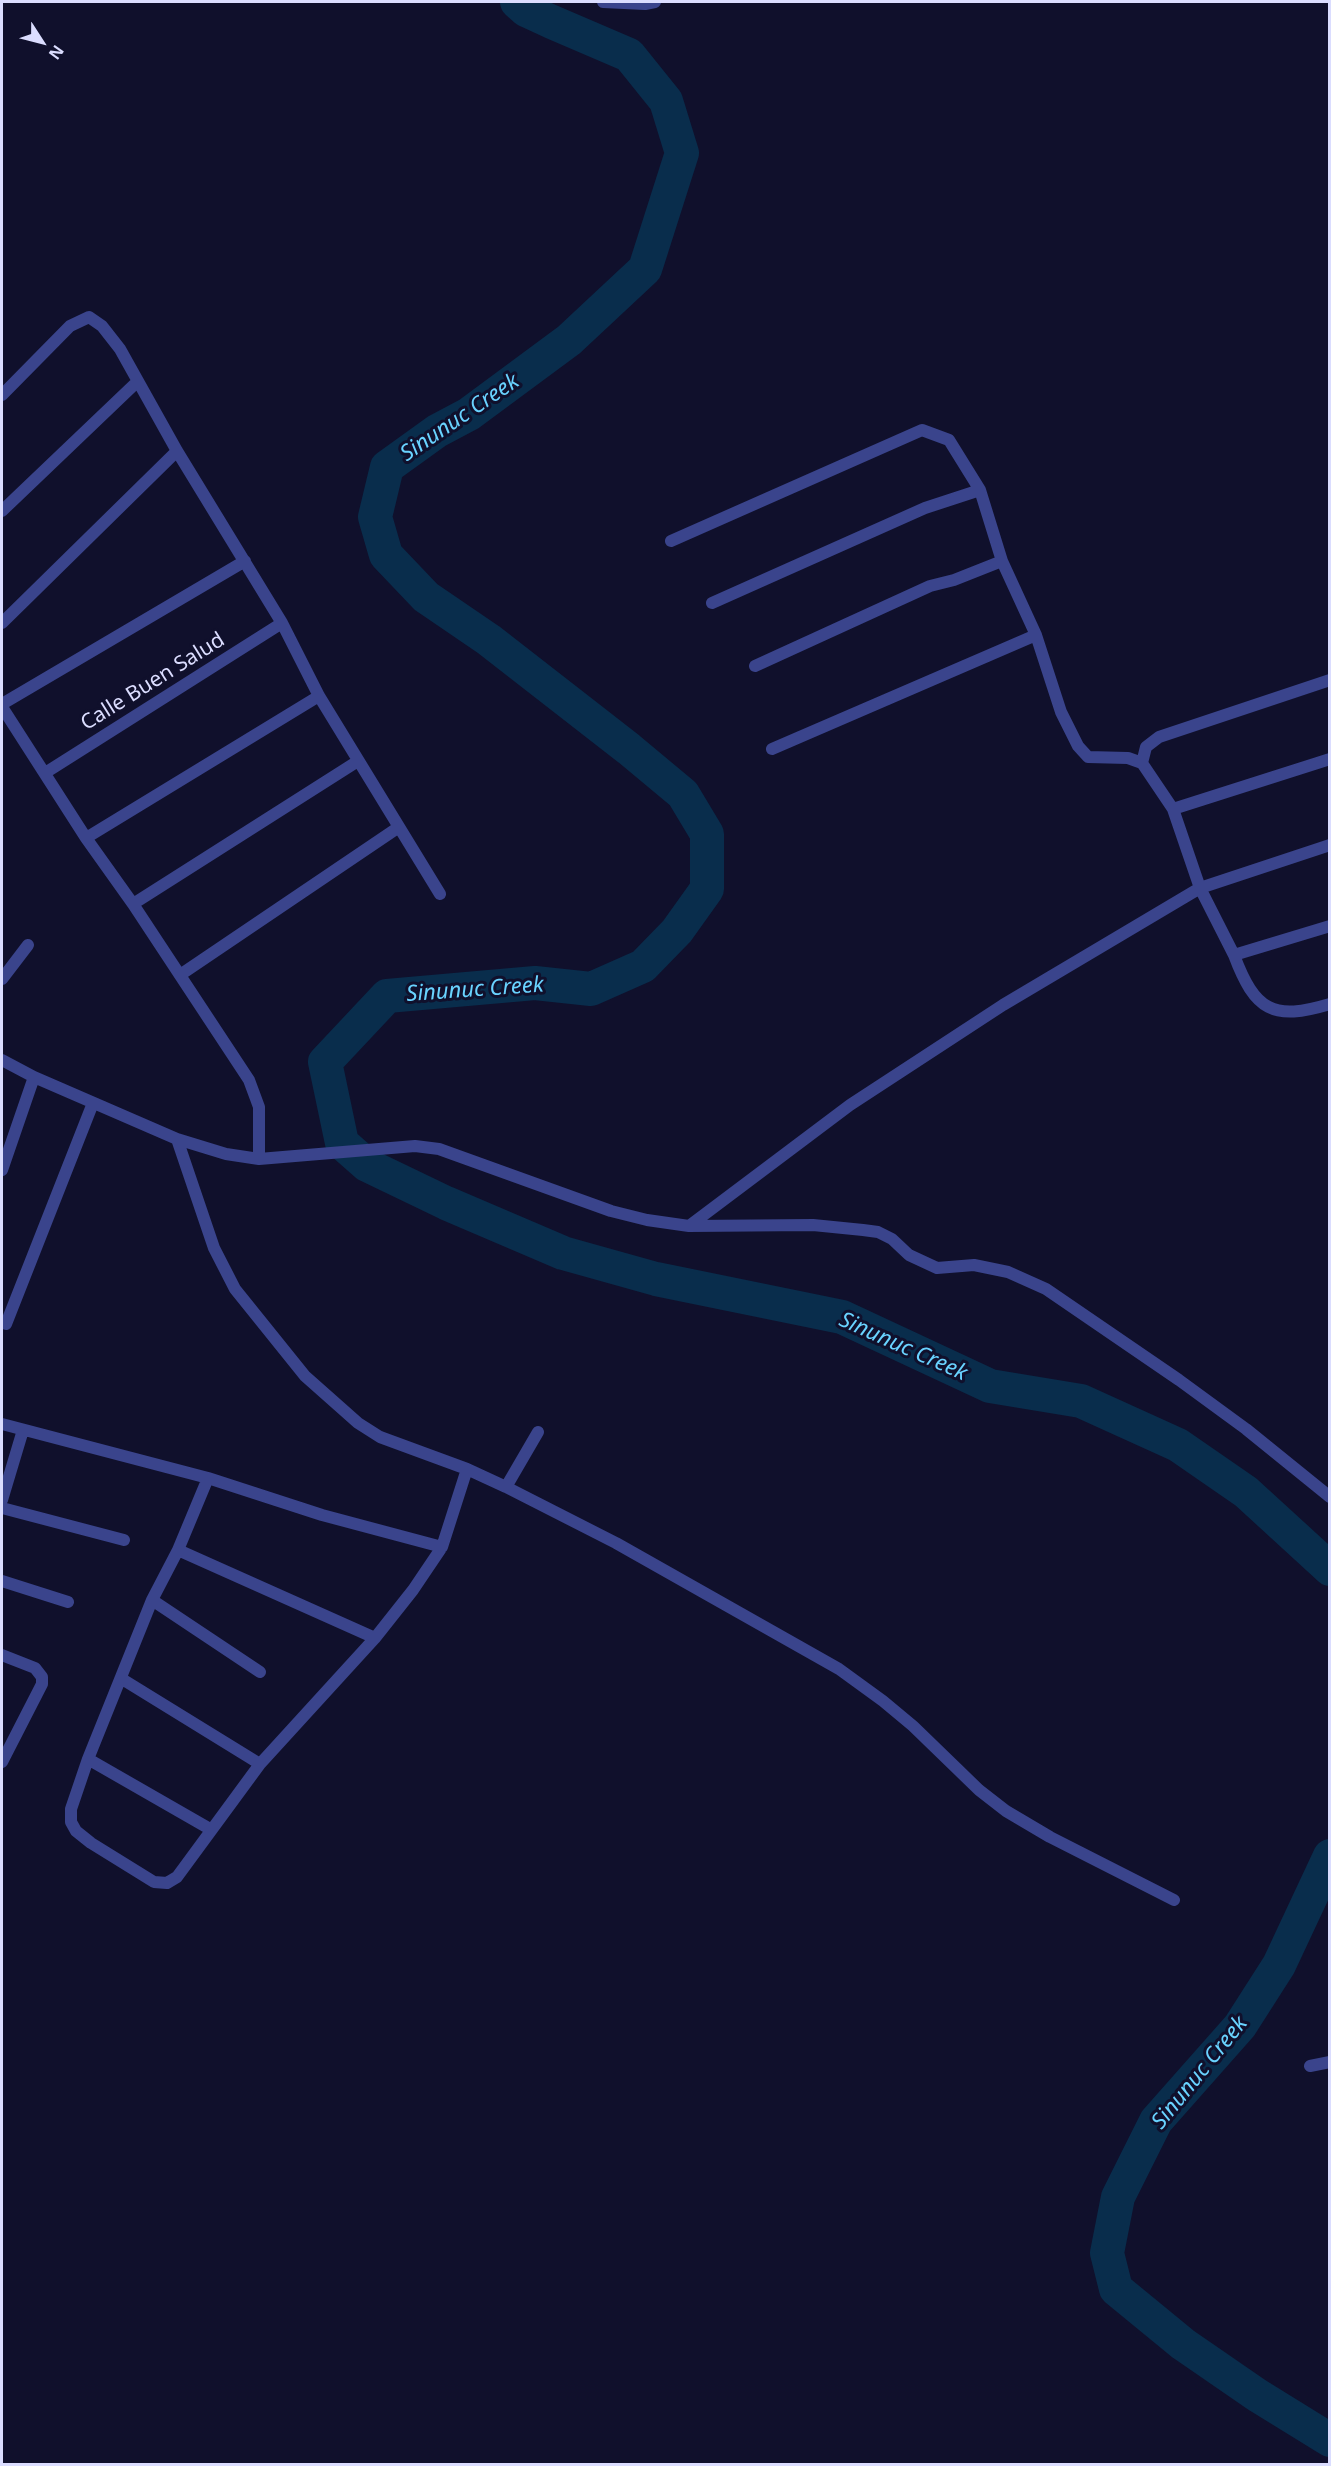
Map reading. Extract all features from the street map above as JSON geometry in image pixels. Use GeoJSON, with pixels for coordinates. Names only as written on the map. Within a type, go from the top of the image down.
{"type":"FeatureCollection","features":[{"type":"Feature","properties":{"kind":"street"},"geometry":{"type":"LineString","coordinates":[[603,2],[645,4],[655,2]]}},
{"type":"Feature","properties":{"kind":"street"},"geometry":{"type":"LineString","coordinates":[[2,395],[70,326],[89,317],[102,326],[120,349],[177,451],[282,623],[319,696],[440,894]]}},
{"type":"Feature","properties":{"kind":"street"},"geometry":{"type":"LineString","coordinates":[[2,511],[138,381]]}},
{"type":"Feature","properties":{"kind":"street"},"geometry":{"type":"LineString","coordinates":[[671,541],[922,430],[949,440],[980,490],[1002,561],[1036,635],[1061,712],[1078,746],[1088,757],[1128,758],[1142,763],[1173,809],[1200,888],[1234,955],[1242,977],[1255,995],[1270,1009],[1288,1013],[1329,1004]]}},
{"type":"Feature","properties":{"kind":"street"},"geometry":{"type":"LineString","coordinates":[[2,623],[177,451]]}},
{"type":"Feature","properties":{"kind":"street"},"geometry":{"type":"LineString","coordinates":[[712,603],[925,508],[980,490]]}},
{"type":"Feature","properties":{"kind":"street"},"geometry":{"type":"LineString","coordinates":[[245,561],[2,706],[86,838],[133,904],[249,1080],[259,1107],[259,1159]]}},
{"type":"Feature","properties":{"kind":"street"},"geometry":{"type":"LineString","coordinates":[[755,666],[911,594],[1002,561]]}},
{"type":"Feature","properties":{"kind":"street","name":"Calle Buen Salud"},"geometry":{"type":"LineString","coordinates":[[45,773],[282,623]]}},
{"type":"Feature","properties":{"kind":"street"},"geometry":{"type":"LineString","coordinates":[[772,749],[1036,635]]}},
{"type":"Feature","properties":{"kind":"street"},"geometry":{"type":"LineString","coordinates":[[1142,763],[1146,747],[1160,736],[1329,680]]}},
{"type":"Feature","properties":{"kind":"street"},"geometry":{"type":"LineString","coordinates":[[86,838],[319,696]]}},
{"type":"Feature","properties":{"kind":"street"},"geometry":{"type":"LineString","coordinates":[[1173,809],[1329,759]]}},
{"type":"Feature","properties":{"kind":"street"},"geometry":{"type":"LineString","coordinates":[[133,904],[358,761]]}},
{"type":"Feature","properties":{"kind":"street"},"geometry":{"type":"LineString","coordinates":[[180,975],[399,827]]}},
{"type":"Feature","properties":{"kind":"street"},"geometry":{"type":"LineString","coordinates":[[689,1226],[850,1105],[1003,1005],[1200,888],[1329,845]]}},
{"type":"Feature","properties":{"kind":"street"},"geometry":{"type":"LineString","coordinates":[[1234,955],[1329,926]]}},
{"type":"Feature","properties":{"kind":"street"},"geometry":{"type":"LineString","coordinates":[[2,979],[28,945]]}},
{"type":"Feature","properties":{"kind":"street"},"geometry":{"type":"LineString","coordinates":[[2,1060],[34,1077],[177,1139],[226,1154],[259,1159],[416,1146],[439,1149],[611,1211],[647,1220],[689,1226],[813,1225],[863,1230],[885,1236],[921,1262],[937,1268],[974,1265],[1008,1272],[1028,1280],[1085,1314],[1246,1429],[1329,1497]]}},
{"type":"Feature","properties":{"kind":"street"},"geometry":{"type":"LineString","coordinates":[[2,1170],[34,1077]]}},
{"type":"Feature","properties":{"kind":"street"},"geometry":{"type":"LineString","coordinates":[[6,1324],[93,1103]]}},
{"type":"Feature","properties":{"kind":"street"},"geometry":{"type":"LineString","coordinates":[[177,1139],[214,1248],[235,1289],[305,1376],[358,1423],[380,1437],[467,1469],[506,1487],[616,1544],[839,1670],[936,1746],[979,1790],[1006,1811],[1050,1837],[1174,1900]]}},
{"type":"Feature","properties":{"kind":"street"},"geometry":{"type":"LineString","coordinates":[[2,1424],[208,1478],[322,1515],[442,1546]]}},
{"type":"Feature","properties":{"kind":"street"},"geometry":{"type":"LineString","coordinates":[[2,1500],[24,1430]]}},
{"type":"Feature","properties":{"kind":"street"},"geometry":{"type":"LineString","coordinates":[[506,1487],[538,1432]]}},
{"type":"Feature","properties":{"kind":"street"},"geometry":{"type":"LineString","coordinates":[[208,1478],[178,1550],[152,1600],[88,1759],[71,1809],[71,1822],[76,1831],[91,1843],[154,1882],[167,1883],[177,1877],[210,1829],[260,1764],[375,1638],[413,1590],[442,1546],[467,1469]]}},
{"type":"Feature","properties":{"kind":"street"},"geometry":{"type":"LineString","coordinates":[[2,1508],[124,1540]]}},
{"type":"Feature","properties":{"kind":"street"},"geometry":{"type":"LineString","coordinates":[[178,1550],[375,1638]]}},
{"type":"Feature","properties":{"kind":"street"},"geometry":{"type":"LineString","coordinates":[[2,1581],[68,1602]]}},
{"type":"Feature","properties":{"kind":"street"},"geometry":{"type":"LineString","coordinates":[[152,1600],[260,1671]]}},
{"type":"Feature","properties":{"kind":"street"},"geometry":{"type":"LineString","coordinates":[[2,1655],[35,1668],[42,1677],[42,1684],[2,1762]]}},
{"type":"Feature","properties":{"kind":"street"},"geometry":{"type":"LineString","coordinates":[[122,1679],[260,1764]]}},
{"type":"Feature","properties":{"kind":"street"},"geometry":{"type":"LineString","coordinates":[[88,1759],[210,1829]]}},
{"type":"Feature","properties":{"kind":"street"},"geometry":{"type":"LineString","coordinates":[[1310,2067],[1329,2062]]}},
{"type":"Feature","properties":{"kind":"waterway","name":"Sinunuc Creek"},"geometry":{"type":"LineString","coordinates":[[517,2],[526,10],[629,55],[666,101],[682,153],[645,269],[569,340],[469,414],[437,431],[387,467],[375,517],[386,555],[426,597],[489,640],[683,794],[707,834],[707,889],[677,931],[643,966],[591,989],[535,983],[387,996],[325,1062],[342,1143],[367,1165],[446,1203],[563,1253],[656,1279],[842,1317],[990,1386],[1081,1401],[1178,1445],[1246,1492],[1330,1569]]}},
{"type":"Feature","properties":{"kind":"waterway","name":"Sinunuc Creek"},"geometry":{"type":"LineString","coordinates":[[1330,1856],[1279,1965],[1240,2026],[1156,2121],[1118,2197],[1107,2253],[1116,2289],[1183,2344],[1257,2395],[1330,2440]]}}]}
